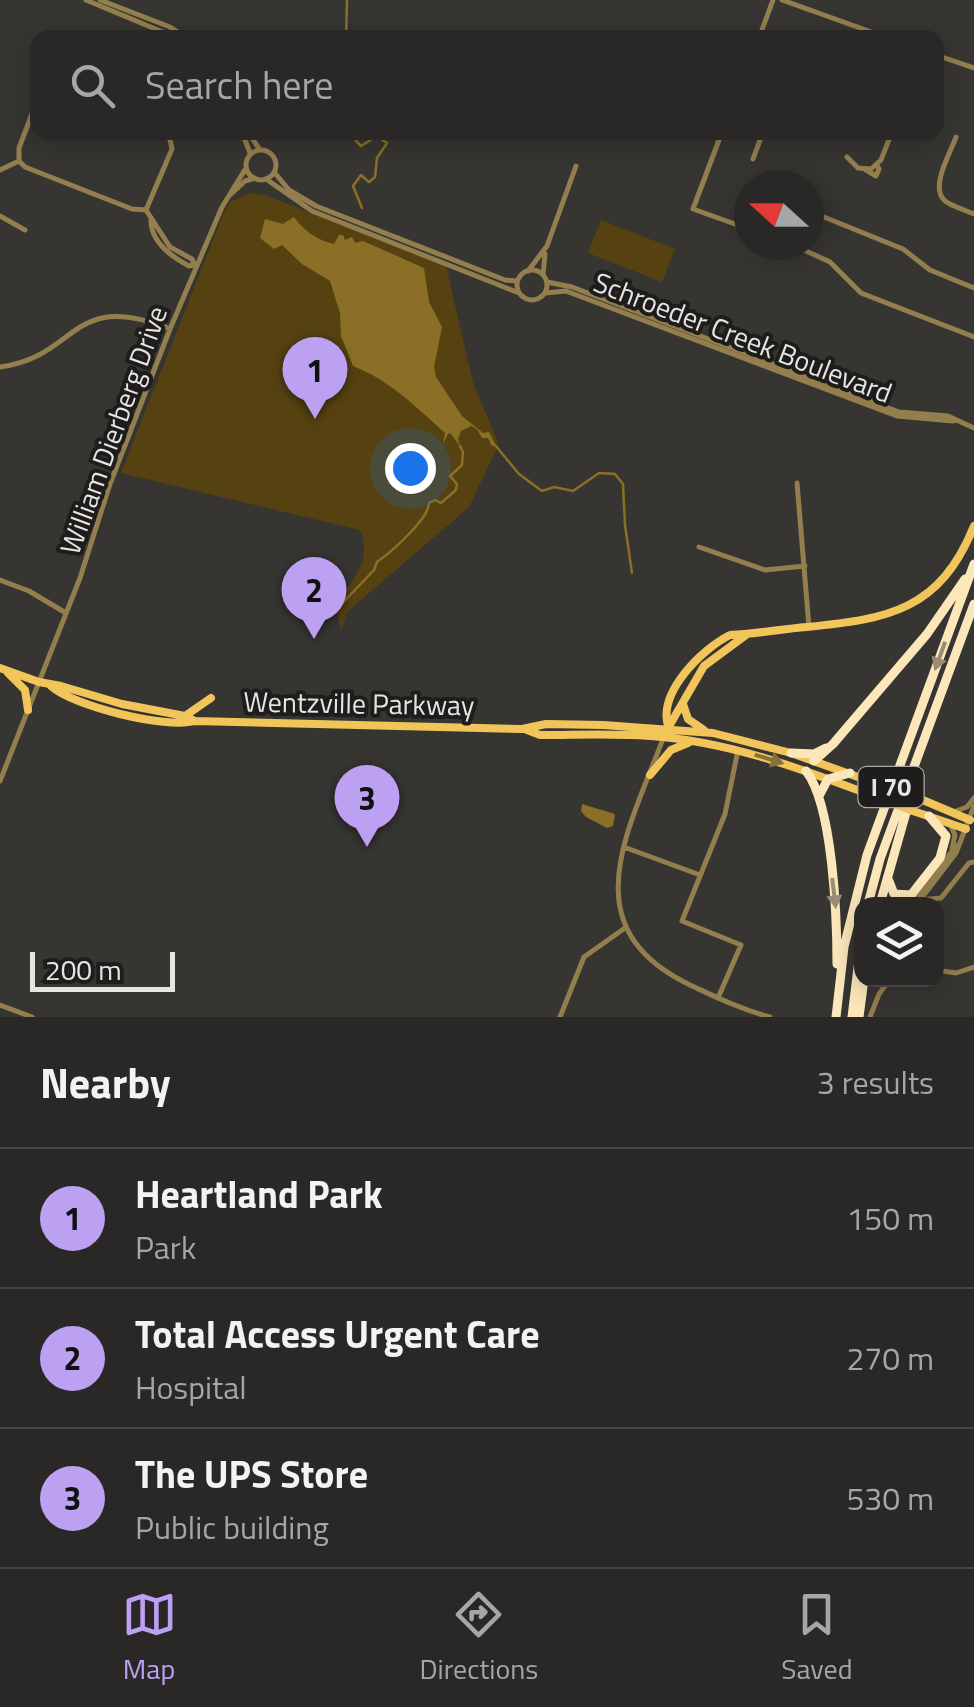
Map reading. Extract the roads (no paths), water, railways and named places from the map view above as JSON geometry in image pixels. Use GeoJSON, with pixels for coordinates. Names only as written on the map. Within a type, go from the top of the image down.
{"type":"FeatureCollection","features":[{"type":"Feature","properties":{"kind":"highway"},"geometry":{"type":"LineString","coordinates":[[814,761],[927,634],[974,564]]}},
{"type":"Feature","properties":{"kind":"highway","name":"I 70"},"geometry":{"type":"LineString","coordinates":[[836,1017],[837,990],[866,856],[974,564]]}},
{"type":"Feature","properties":{"kind":"highway","name":"I 70"},"geometry":{"type":"LineString","coordinates":[[870,897],[880,859],[974,604]]}},
{"type":"Feature","properties":{"kind":"highway"},"geometry":{"type":"LineString","coordinates":[[882,897],[907,804],[953,674],[954,657]]}},
{"type":"Feature","properties":{"kind":"highway"},"geometry":{"type":"LineString","coordinates":[[791,753],[814,754],[833,744]]}},
{"type":"Feature","properties":{"kind":"highway"},"geometry":{"type":"LineString","coordinates":[[829,779],[827,766],[833,744]]}},
{"type":"Feature","properties":{"kind":"highway"},"geometry":{"type":"LineString","coordinates":[[806,771],[819,797],[836,910],[837,990]]}},
{"type":"Feature","properties":{"kind":"highway"},"geometry":{"type":"LineString","coordinates":[[819,797],[829,779],[850,773]]}},
{"type":"Feature","properties":{"kind":"highway"},"geometry":{"type":"LineString","coordinates":[[892,863],[889,884],[893,893],[901,897],[913,894],[945,846],[943,829],[929,816]]}},
{"type":"Feature","properties":{"kind":"highway"},"geometry":{"type":"LineString","coordinates":[[856,1017],[858,987]]}},
{"type":"Feature","properties":{"kind":"highway"},"geometry":{"type":"LineString","coordinates":[[856,1017],[862,987]]}},
{"type":"Feature","properties":{"kind":"main road"},"geometry":{"type":"LineString","coordinates":[[666,731],[666,716],[676,688],[698,657],[726,637],[856,623],[908,606],[944,579],[974,526]]}},
{"type":"Feature","properties":{"kind":"main road"},"geometry":{"type":"LineString","coordinates":[[666,731],[707,663],[746,634]]}},
{"type":"Feature","properties":{"kind":"main road"},"geometry":{"type":"LineString","coordinates":[[707,663],[708,654],[723,644],[726,637]]}},
{"type":"Feature","properties":{"kind":"main road"},"geometry":{"type":"LineString","coordinates":[[698,657],[684,690],[688,719],[713,733]]}},
{"type":"Feature","properties":{"kind":"main road"},"geometry":{"type":"LineString","coordinates":[[2,669],[25,690],[28,710]]}},
{"type":"Feature","properties":{"kind":"main road","name":"Wentzville Parkway"},"geometry":{"type":"LineString","coordinates":[[2,669],[50,686],[185,716],[195,722]]}},
{"type":"Feature","properties":{"kind":"main road","name":"Wentzville Parkway"},"geometry":{"type":"LineString","coordinates":[[50,686],[58,693],[119,712],[184,724],[522,729],[540,735],[713,733],[827,766]]}},
{"type":"Feature","properties":{"kind":"main road"},"geometry":{"type":"LineString","coordinates":[[185,716],[211,698]]}},
{"type":"Feature","properties":{"kind":"main road","name":"Wentzville Parkway"},"geometry":{"type":"LineString","coordinates":[[666,731],[806,771],[945,822],[968,824]]}},
{"type":"Feature","properties":{"kind":"main road"},"geometry":{"type":"LineString","coordinates":[[650,775],[671,750],[692,741]]}},
{"type":"Feature","properties":{"kind":"main road"},"geometry":{"type":"LineString","coordinates":[[827,766],[918,798],[968,824]]}},
{"type":"Feature","properties":{"kind":"street"},"geometry":{"type":"LineString","coordinates":[[86,0],[158,30]]}},
{"type":"Feature","properties":{"kind":"street"},"geometry":{"type":"LineString","coordinates":[[100,0],[175,30]]}},
{"type":"Feature","properties":{"kind":"street"},"geometry":{"type":"LineString","coordinates":[[762,30],[773,0]]}},
{"type":"Feature","properties":{"kind":"street"},"geometry":{"type":"LineString","coordinates":[[782,0],[866,30]]}},
{"type":"Feature","properties":{"kind":"street"},"geometry":{"type":"LineString","coordinates":[[944,57],[974,68]]}},
{"type":"Feature","properties":{"kind":"street"},"geometry":{"type":"LineString","coordinates":[[30,120],[20,148],[19,161],[25,167],[132,209],[146,210]]}},
{"type":"Feature","properties":{"kind":"street"},"geometry":{"type":"LineString","coordinates":[[956,138],[940,179],[940,195],[974,214]]}},
{"type":"Feature","properties":{"kind":"street"},"geometry":{"type":"LineString","coordinates":[[146,210],[172,149],[170,140]]}},
{"type":"Feature","properties":{"kind":"street"},"geometry":{"type":"LineString","coordinates":[[247,140],[250,154],[246,168],[255,178]]}},
{"type":"Feature","properties":{"kind":"street"},"geometry":{"type":"LineString","coordinates":[[252,140],[274,157],[274,172],[289,190],[316,206],[504,280],[517,281],[546,246],[576,166]]}},
{"type":"Feature","properties":{"kind":"street"},"geometry":{"type":"LineString","coordinates":[[719,140],[693,209],[734,224]]}},
{"type":"Feature","properties":{"kind":"street"},"geometry":{"type":"LineString","coordinates":[[753,159],[760,140]]}},
{"type":"Feature","properties":{"kind":"street"},"geometry":{"type":"LineString","coordinates":[[847,158],[866,170],[877,164],[888,140]]}},
{"type":"Feature","properties":{"kind":"street"},"geometry":{"type":"LineString","coordinates":[[250,154],[260,150]]}},
{"type":"Feature","properties":{"kind":"street"},"geometry":{"type":"LineString","coordinates":[[0,170],[19,161]]}},
{"type":"Feature","properties":{"kind":"street","name":"William Dierberg Drive"},"geometry":{"type":"LineString","coordinates":[[0,781],[195,264],[246,168]]}},
{"type":"Feature","properties":{"kind":"street"},"geometry":{"type":"LineString","coordinates":[[266,180],[274,172]]}},
{"type":"Feature","properties":{"kind":"street"},"geometry":{"type":"LineString","coordinates":[[230,195],[245,181],[266,180],[312,211],[530,300],[545,293],[546,246]]}},
{"type":"Feature","properties":{"kind":"street"},"geometry":{"type":"LineString","coordinates":[[146,210],[170,247],[195,264]]}},
{"type":"Feature","properties":{"kind":"street"},"geometry":{"type":"LineString","coordinates":[[0,216],[26,230]]}},
{"type":"Feature","properties":{"kind":"street"},"geometry":{"type":"LineString","coordinates":[[824,217],[903,249],[930,270],[974,288]]}},
{"type":"Feature","properties":{"kind":"street"},"geometry":{"type":"LineString","coordinates":[[824,259],[861,293],[974,337]]}},
{"type":"Feature","properties":{"kind":"street"},"geometry":{"type":"LineString","coordinates":[[528,270],[545,278]]}},
{"type":"Feature","properties":{"kind":"street","name":"Schroeder Creek Boulevard"},"geometry":{"type":"LineString","coordinates":[[545,278],[899,412],[929,417]]}},
{"type":"Feature","properties":{"kind":"street"},"geometry":{"type":"LineString","coordinates":[[517,281],[519,293]]}},
{"type":"Feature","properties":{"kind":"street","name":"Schroeder Creek Boulevard"},"geometry":{"type":"LineString","coordinates":[[545,293],[566,291],[888,413],[948,416],[974,428]]}},
{"type":"Feature","properties":{"kind":"street"},"geometry":{"type":"LineString","coordinates":[[0,367],[33,358],[78,327],[102,317],[138,317],[170,329]]}},
{"type":"Feature","properties":{"kind":"street"},"geometry":{"type":"LineString","coordinates":[[798,483],[809,626]]}},
{"type":"Feature","properties":{"kind":"street"},"geometry":{"type":"LineString","coordinates":[[700,547],[766,570],[804,566]]}},
{"type":"Feature","properties":{"kind":"street"},"geometry":{"type":"LineString","coordinates":[[0,580],[66,614]]}},
{"type":"Feature","properties":{"kind":"street"},"geometry":{"type":"LineString","coordinates":[[666,731],[624,847],[617,884],[625,928],[654,965],[718,998],[770,1017]]}},
{"type":"Feature","properties":{"kind":"street"},"geometry":{"type":"LineString","coordinates":[[718,998],[741,946],[682,921],[724,814],[738,750]]}},
{"type":"Feature","properties":{"kind":"street"},"geometry":{"type":"LineString","coordinates":[[950,812],[964,809],[974,798]]}},
{"type":"Feature","properties":{"kind":"street"},"geometry":{"type":"LineString","coordinates":[[922,897],[959,844],[974,806]]}},
{"type":"Feature","properties":{"kind":"street"},"geometry":{"type":"LineString","coordinates":[[945,822],[955,831],[952,849]]}},
{"type":"Feature","properties":{"kind":"street"},"geometry":{"type":"LineString","coordinates":[[920,897],[959,844]]}},
{"type":"Feature","properties":{"kind":"street"},"geometry":{"type":"LineString","coordinates":[[624,847],[700,876]]}},
{"type":"Feature","properties":{"kind":"street"},"geometry":{"type":"LineString","coordinates":[[941,897],[974,862]]}},
{"type":"Feature","properties":{"kind":"street"},"geometry":{"type":"LineString","coordinates":[[934,884],[940,897]]}},
{"type":"Feature","properties":{"kind":"street"},"geometry":{"type":"LineString","coordinates":[[560,1017],[584,957],[625,928]]}},
{"type":"Feature","properties":{"kind":"street"},"geometry":{"type":"LineString","coordinates":[[944,971],[956,973],[974,967]]}},
{"type":"Feature","properties":{"kind":"street"},"geometry":{"type":"LineString","coordinates":[[870,1017],[884,987]]}},
{"type":"Feature","properties":{"kind":"street"},"geometry":{"type":"LineString","coordinates":[[0,1005],[32,1017]]}},
{"type":"Feature","properties":{"kind":"waterway"},"geometry":{"type":"LineString","coordinates":[[346,30],[347,0]]}},
{"type":"Feature","properties":{"kind":"waterway"},"geometry":{"type":"LineString","coordinates":[[356,140],[361,146],[371,140]]}},
{"type":"Feature","properties":{"kind":"waterway"},"geometry":{"type":"LineString","coordinates":[[362,208],[353,186],[361,175],[369,182],[375,177],[377,158],[387,143],[383,140]]}},
{"type":"Feature","properties":{"kind":"waterway"},"geometry":{"type":"LineString","coordinates":[[495,445],[519,474],[542,491],[554,487],[573,491],[599,473],[615,474],[623,484],[632,573]]}},
{"type":"Feature","properties":{"kind":"waterway"},"geometry":{"type":"LineString","coordinates":[[336,610],[377,562],[416,526],[429,503],[441,503],[456,490],[457,484],[450,476],[462,465],[460,446]]}},
{"type":"Feature","properties":{"kind":"place","name":"Heartland Park"},"geometry":{"type":"Point","coordinates":[315,419]}},
{"type":"Feature","properties":{"kind":"place","name":"Total Access Urgent Care"},"geometry":{"type":"Point","coordinates":[314,639]}},
{"type":"Feature","properties":{"kind":"place","name":"The UPS Store"},"geometry":{"type":"Point","coordinates":[367,847]}}]}
